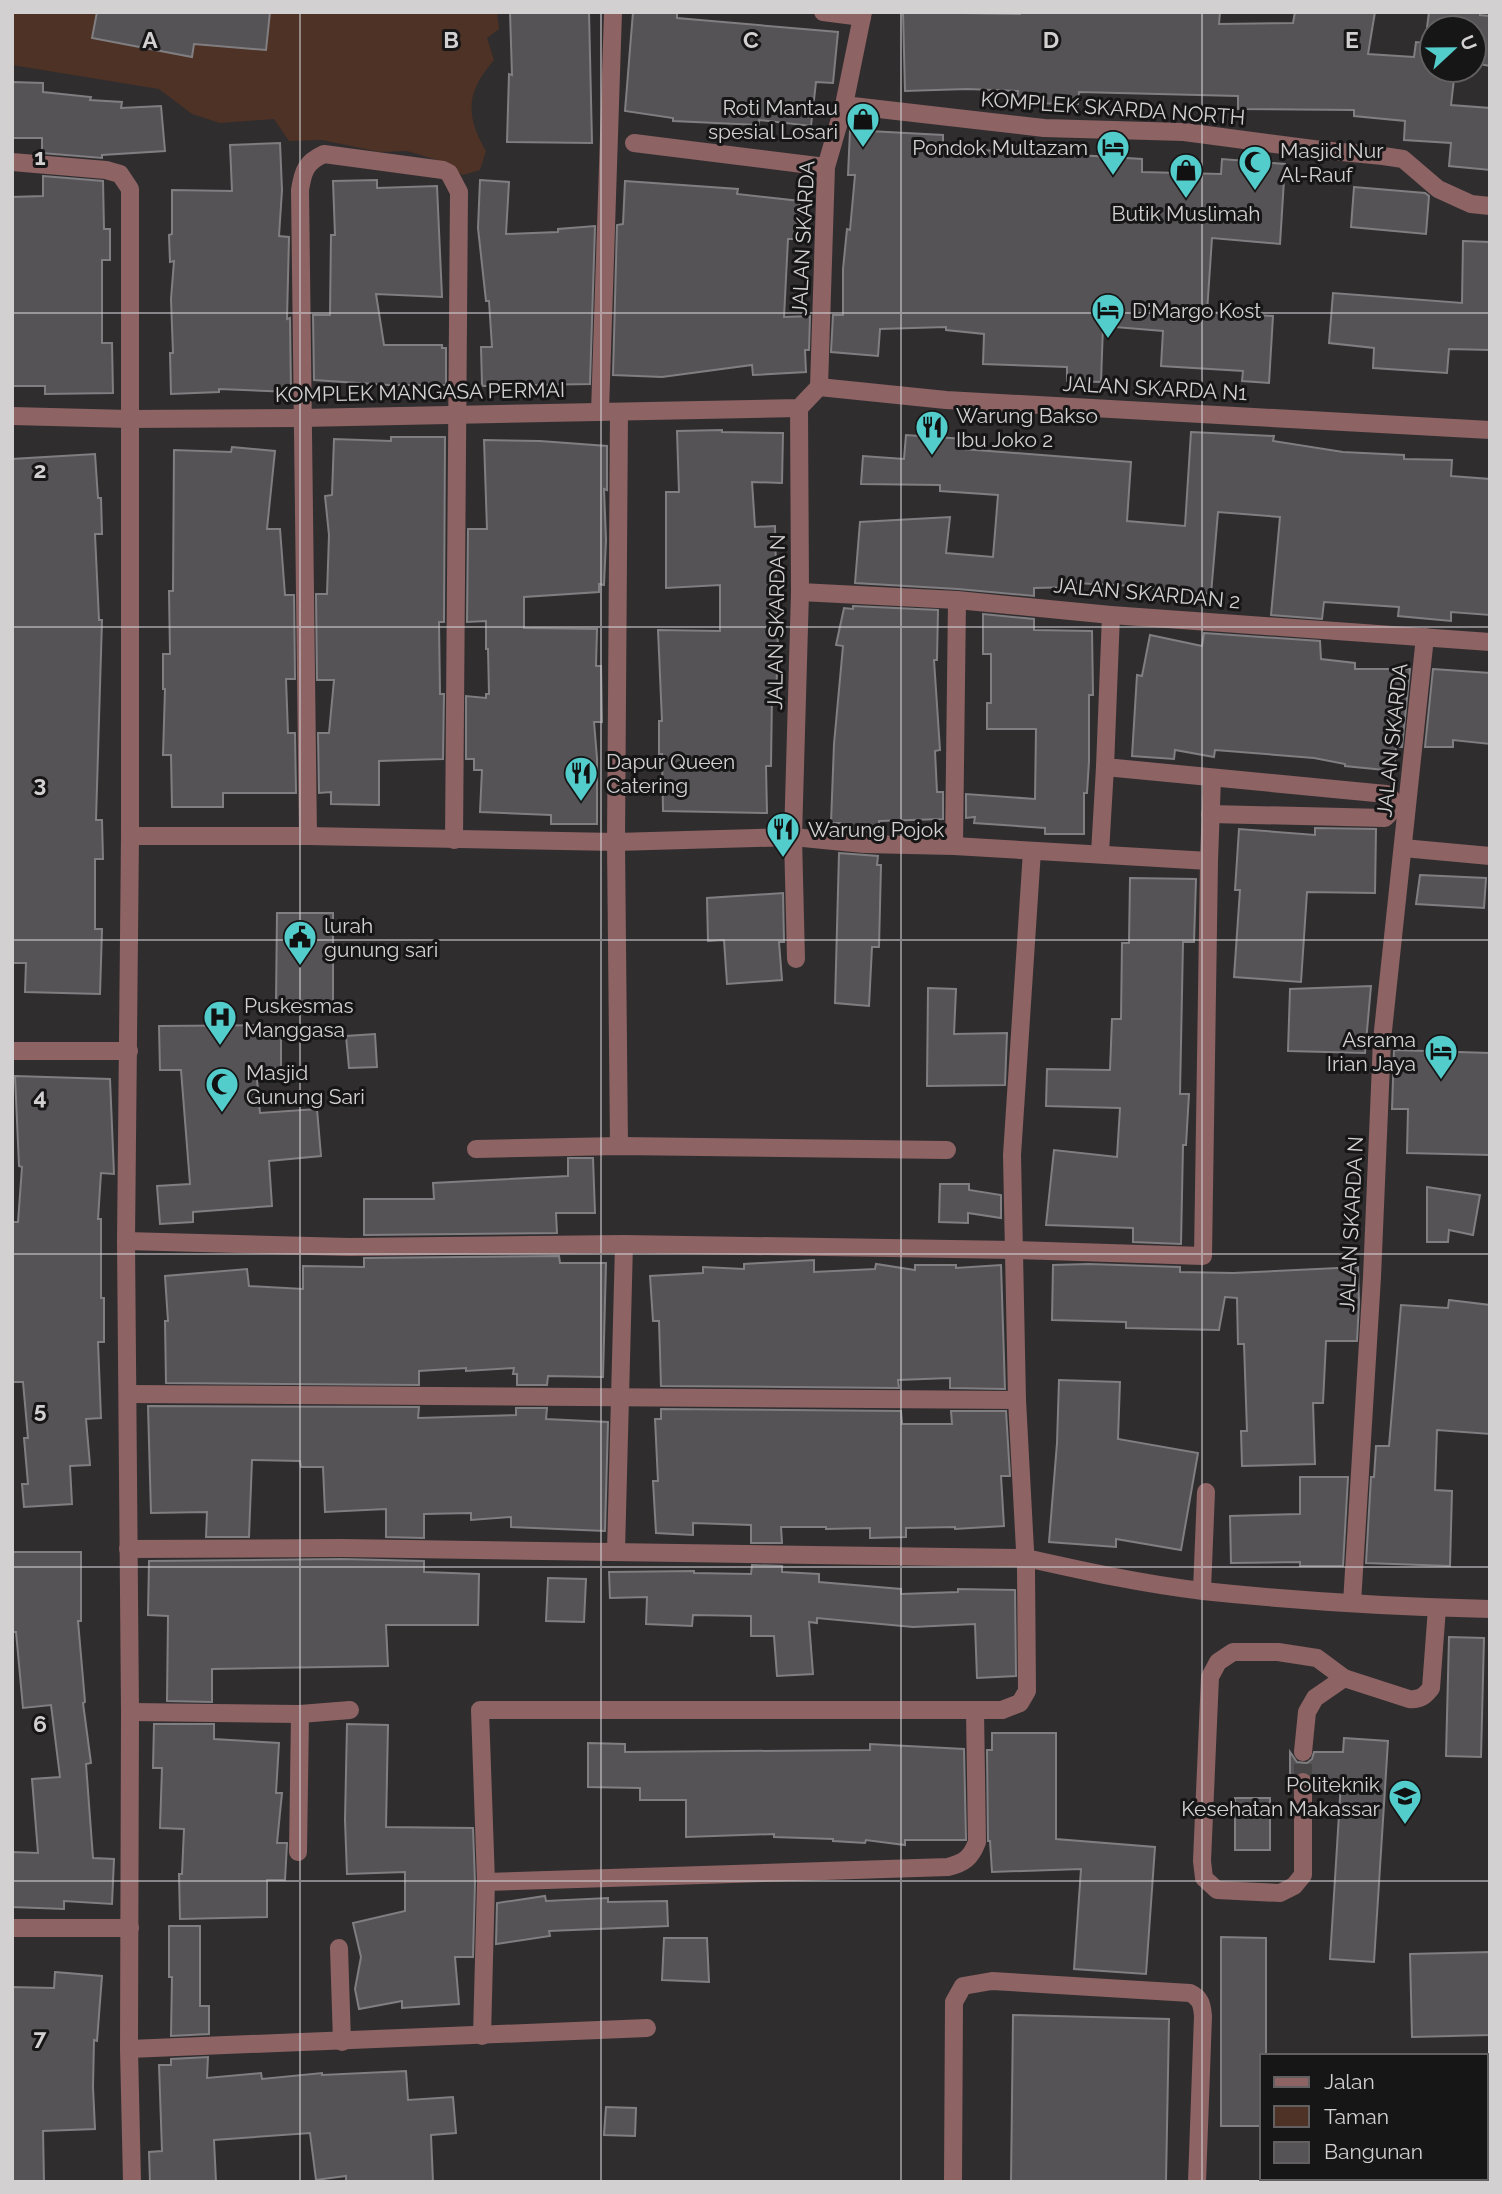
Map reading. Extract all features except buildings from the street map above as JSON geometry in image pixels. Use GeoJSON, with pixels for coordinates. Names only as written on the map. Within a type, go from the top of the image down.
{"type":"FeatureCollection","features":[{"type":"Feature","properties":{"kind":"street"},"geometry":{"type":"LineString","coordinates":[[600,412],[612,12]]}},
{"type":"Feature","properties":{"kind":"street"},"geometry":{"type":"LineString","coordinates":[[823,12],[862,15]]}},
{"type":"Feature","properties":{"kind":"street","name":"JALAN SKARDA"},"geometry":{"type":"LineString","coordinates":[[819,387],[826,167],[844,105],[862,15]]}},
{"type":"Feature","properties":{"kind":"street","name":"KOMPLEK SKARDA NORTH"},"geometry":{"type":"LineString","coordinates":[[844,105],[1044,128],[1184,132],[1403,159],[1438,189],[1471,204],[1490,206]]}},
{"type":"Feature","properties":{"kind":"street"},"geometry":{"type":"LineString","coordinates":[[634,143],[826,167]]}},
{"type":"Feature","properties":{"kind":"street"},"geometry":{"type":"LineString","coordinates":[[308,836],[300,190],[303,172],[309,163],[324,154],[443,170],[449,173],[459,192],[454,840]]}},
{"type":"Feature","properties":{"kind":"street"},"geometry":{"type":"LineString","coordinates":[[12,162],[106,170],[120,174],[130,189],[130,836],[126,1241],[130,1712],[129,2049],[132,2182]]}},
{"type":"Feature","properties":{"kind":"street"},"geometry":{"type":"LineString","coordinates":[[799,408],[819,387]]}},
{"type":"Feature","properties":{"kind":"street","name":"JALAN SKARDA N1"},"geometry":{"type":"LineString","coordinates":[[819,387],[946,400],[1490,430]]}},
{"type":"Feature","properties":{"kind":"street","name":"KOMPLEK MANGASA PERMAI"},"geometry":{"type":"LineString","coordinates":[[12,416],[129,419],[302,418],[799,408]]}},
{"type":"Feature","properties":{"kind":"street","name":"JALAN SKARDA N"},"geometry":{"type":"LineString","coordinates":[[796,959],[793,836],[800,592],[799,408]]}},
{"type":"Feature","properties":{"kind":"street"},"geometry":{"type":"LineString","coordinates":[[619,412],[616,842],[619,1146]]}},
{"type":"Feature","properties":{"kind":"street","name":"JALAN SKARDAN 2"},"geometry":{"type":"LineString","coordinates":[[800,592],[957,600],[1111,615],[1490,642]]}},
{"type":"Feature","properties":{"kind":"street"},"geometry":{"type":"LineString","coordinates":[[954,846],[957,600]]}},
{"type":"Feature","properties":{"kind":"street"},"geometry":{"type":"LineString","coordinates":[[1100,853],[1111,615]]}},
{"type":"Feature","properties":{"kind":"street","name":"JALAN SKARDA"},"geometry":{"type":"LineString","coordinates":[[1403,848],[1425,637]]}},
{"type":"Feature","properties":{"kind":"street"},"geometry":{"type":"LineString","coordinates":[[1105,767],[1386,794],[1391,798],[1389,814],[1385,818],[1210,814]]}},
{"type":"Feature","properties":{"kind":"street"},"geometry":{"type":"LineString","coordinates":[[126,1241],[349,1247],[624,1244],[1015,1250],[1203,1256],[1212,778]]}},
{"type":"Feature","properties":{"kind":"street"},"geometry":{"type":"LineString","coordinates":[[1299,816],[1300,786]]}},
{"type":"Feature","properties":{"kind":"street"},"geometry":{"type":"LineString","coordinates":[[130,836],[308,836],[616,842],[793,836],[864,844],[1100,853],[1209,861]]}},
{"type":"Feature","properties":{"kind":"street"},"geometry":{"type":"LineString","coordinates":[[1403,848],[1490,856]]}},
{"type":"Feature","properties":{"kind":"street","name":"JALAN SKARDA N"},"geometry":{"type":"LineString","coordinates":[[1352,1603],[1372,1277],[1382,1040],[1403,848]]}},
{"type":"Feature","properties":{"kind":"street"},"geometry":{"type":"LineString","coordinates":[[482,2036],[486,1882],[480,1710],[975,1710],[1012,1708],[1020,1703],[1027,1691],[1026,1558],[1017,1400],[1012,1155],[1032,851]]}},
{"type":"Feature","properties":{"kind":"street"},"geometry":{"type":"LineString","coordinates":[[12,1051],[129,1051]]}},
{"type":"Feature","properties":{"kind":"street"},"geometry":{"type":"LineString","coordinates":[[476,1149],[619,1146],[947,1150]]}},
{"type":"Feature","properties":{"kind":"street"},"geometry":{"type":"LineString","coordinates":[[616,1551],[624,1244]]}},
{"type":"Feature","properties":{"kind":"street"},"geometry":{"type":"LineString","coordinates":[[128,1394],[1017,1400]]}},
{"type":"Feature","properties":{"kind":"street"},"geometry":{"type":"LineString","coordinates":[[1202,1590],[1206,1492]]}},
{"type":"Feature","properties":{"kind":"street"},"geometry":{"type":"LineString","coordinates":[[128,1549],[341,1548],[1026,1558],[1102,1575],[1202,1590],[1352,1603],[1490,1609]]}},
{"type":"Feature","properties":{"kind":"street"},"geometry":{"type":"LineString","coordinates":[[1303,1782],[1304,1875],[1294,1886],[1280,1893],[1217,1890],[1204,1878],[1202,1861],[1210,1677],[1219,1662],[1233,1652],[1278,1652],[1317,1658],[1344,1678],[1416,1700],[1425,1696],[1431,1688],[1437,1608]]}},
{"type":"Feature","properties":{"kind":"street"},"geometry":{"type":"LineString","coordinates":[[1303,1752],[1307,1712],[1315,1698],[1344,1678]]}},
{"type":"Feature","properties":{"kind":"street"},"geometry":{"type":"LineString","coordinates":[[130,1712],[300,1714],[350,1710]]}},
{"type":"Feature","properties":{"kind":"street"},"geometry":{"type":"LineString","coordinates":[[486,1882],[959,1864],[973,1853],[976,1842],[975,1710]]}},
{"type":"Feature","properties":{"kind":"street"},"geometry":{"type":"LineString","coordinates":[[298,1852],[300,1714]]}},
{"type":"Feature","properties":{"kind":"street"},"geometry":{"type":"LineString","coordinates":[[12,1928],[130,1928]]}},
{"type":"Feature","properties":{"kind":"street"},"geometry":{"type":"LineString","coordinates":[[340,1948],[342,2042]]}},
{"type":"Feature","properties":{"kind":"street"},"geometry":{"type":"LineString","coordinates":[[953,2182],[954,2002],[963,1986],[992,1981],[1190,1993],[1197,1996],[1202,2003],[1203,2016],[1197,2182]]}},
{"type":"Feature","properties":{"kind":"street"},"geometry":{"type":"LineString","coordinates":[[129,2049],[647,2028]]}},
{"type":"Feature","properties":{"kind":"green space"},"geometry":{"type":"Polygon","coordinates":[[[12,12],[497,12],[499,29],[487,38],[494,60],[478,83],[472,104],[474,126],[486,151],[480,170],[463,175],[437,160],[407,151],[380,152],[322,140],[289,141],[274,119],[220,123],[192,114],[159,89],[12,65],[12,12]]]}},
{"type":"Feature","properties":{"kind":"tunnel"},"geometry":{"type":"LineString","coordinates":[[1303,1752],[1303,1782]]}},
{"type":"Feature","properties":{"kind":"place","name":"Roti Mantau spesial Losari"},"geometry":{"type":"Point","coordinates":[863,149]}},
{"type":"Feature","properties":{"kind":"place","name":"Pondok Multazam"},"geometry":{"type":"Point","coordinates":[1113,177]}},
{"type":"Feature","properties":{"kind":"place","name":"Masjid Nur Al-Rauf"},"geometry":{"type":"Point","coordinates":[1255,192]}},
{"type":"Feature","properties":{"kind":"place","name":"Butik Muslimah"},"geometry":{"type":"Point","coordinates":[1186,200]}},
{"type":"Feature","properties":{"kind":"place","name":"D'Margo Kost"},"geometry":{"type":"Point","coordinates":[1108,340]}},
{"type":"Feature","properties":{"kind":"place","name":"Warung Bakso Ibu Joko 2"},"geometry":{"type":"Point","coordinates":[932,457]}},
{"type":"Feature","properties":{"kind":"place","name":"Dapur Queen Catering"},"geometry":{"type":"Point","coordinates":[581,803]}},
{"type":"Feature","properties":{"kind":"place","name":"Warung Pojok"},"geometry":{"type":"Point","coordinates":[783,859]}},
{"type":"Feature","properties":{"kind":"place","name":"lurah gunung sari"},"geometry":{"type":"Point","coordinates":[300,967]}},
{"type":"Feature","properties":{"kind":"place","name":"Puskesmas Manggasa"},"geometry":{"type":"Point","coordinates":[220,1047]}},
{"type":"Feature","properties":{"kind":"place","name":"Asrama Irian Jaya"},"geometry":{"type":"Point","coordinates":[1441,1081]}},
{"type":"Feature","properties":{"kind":"place","name":"Masjid Gunung Sari"},"geometry":{"type":"Point","coordinates":[222,1114]}},
{"type":"Feature","properties":{"kind":"place","name":"Politeknik Kesehatan Makassar"},"geometry":{"type":"Point","coordinates":[1405,1826]}}]}
